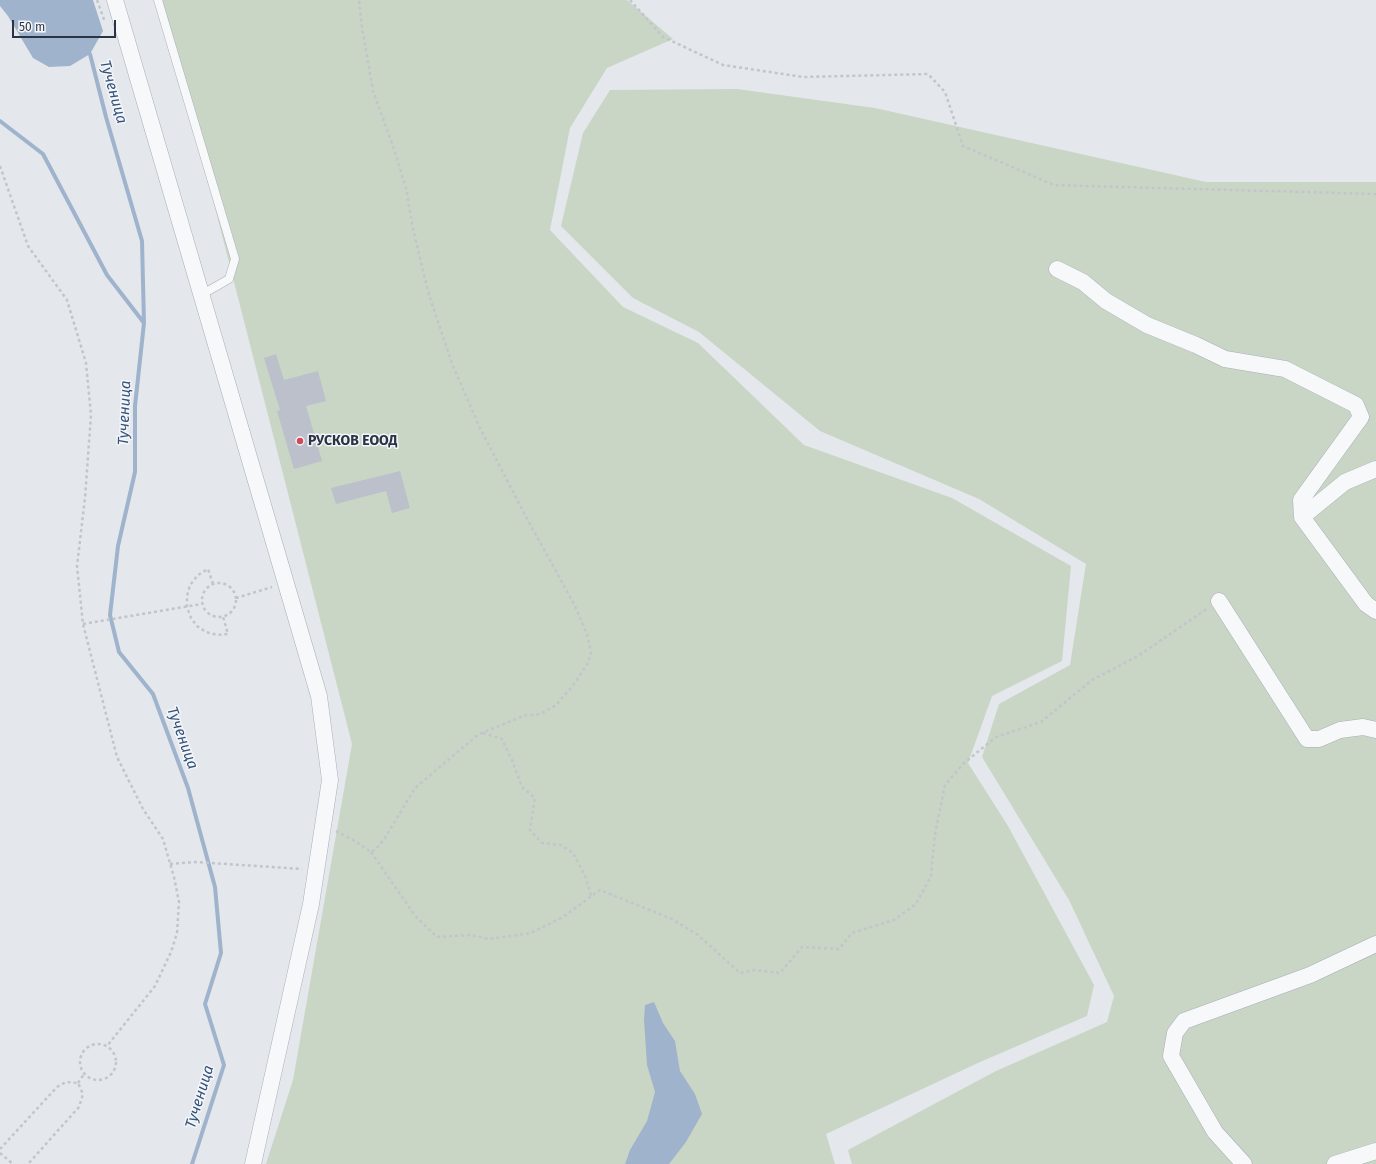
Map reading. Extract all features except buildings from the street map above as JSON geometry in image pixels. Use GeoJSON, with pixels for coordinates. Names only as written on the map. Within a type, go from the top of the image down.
{"type":"FeatureCollection","features":[{"type":"Feature","properties":{"kind":"street"},"geometry":{"type":"LineString","coordinates":[[115,0],[319,696],[330,780],[311,904],[253,1164]]}},
{"type":"Feature","properties":{"kind":"street"},"geometry":{"type":"LineString","coordinates":[[1057,269],[1083,282],[1106,301],[1147,325],[1196,344],[1226,359],[1285,369],[1356,406],[1361,417],[1301,500],[1302,517],[1366,604],[1376,611]]}},
{"type":"Feature","properties":{"kind":"street"},"geometry":{"type":"LineString","coordinates":[[1302,517],[1345,482],[1376,470]]}},
{"type":"Feature","properties":{"kind":"street"},"geometry":{"type":"LineString","coordinates":[[1219,601],[1306,739],[1319,739],[1340,730],[1347,729],[1363,727],[1376,730]]}},
{"type":"Feature","properties":{"kind":"street"},"geometry":{"type":"LineString","coordinates":[[1244,1164],[1215,1132],[1171,1056],[1175,1033],[1184,1021],[1310,975],[1368,946],[1376,944]]}},
{"type":"Feature","properties":{"kind":"street"},"geometry":{"type":"LineString","coordinates":[[1335,1164],[1376,1151]]}},
{"type":"Feature","properties":{"kind":"lane"},"geometry":{"type":"LineString","coordinates":[[158,0],[235,259],[229,279],[201,295]]}},
{"type":"Feature","properties":{"kind":"path"},"geometry":{"type":"LineString","coordinates":[[359,0],[362,28],[373,91],[393,146],[406,188],[413,229],[429,295],[453,366],[482,433],[574,604],[587,634],[590,653],[586,665],[571,688],[556,705],[540,714],[526,715],[483,732],[415,788],[385,838],[376,849],[371,852]]}},
{"type":"Feature","properties":{"kind":"path"},"geometry":{"type":"LineString","coordinates":[[630,0],[663,38],[723,64],[803,77],[928,74],[944,92],[963,146],[1054,185],[1376,194]]}},
{"type":"Feature","properties":{"kind":"path"},"geometry":{"type":"LineString","coordinates":[[0,166],[28,246],[67,300],[86,363],[91,415],[77,566],[83,624],[117,757],[143,809],[163,839],[179,902],[177,933],[171,952],[155,986],[107,1046]]}},
{"type":"Feature","properties":{"kind":"path"},"geometry":{"type":"LineString","coordinates":[[213,584],[208,569],[198,576],[190,585],[186,596],[187,607],[191,618],[197,626],[206,632],[217,635],[228,634],[223,617]]}},
{"type":"Feature","properties":{"kind":"path"},"geometry":{"type":"LineString","coordinates":[[222,582],[232,588],[236,598],[234,609],[223,617],[209,614],[202,604],[203,593],[206,588],[213,584],[222,582]]}},
{"type":"Feature","properties":{"kind":"path"},"geometry":{"type":"LineString","coordinates":[[236,598],[270,588]]}},
{"type":"Feature","properties":{"kind":"path"},"geometry":{"type":"LineString","coordinates":[[323,828],[334,830],[355,841],[371,852],[416,917],[437,937],[471,935],[489,939],[531,933],[563,917],[600,890],[672,919],[698,935],[740,973],[754,970],[780,973],[802,947],[839,949],[852,933],[894,920],[916,904],[931,876],[935,834],[945,785],[963,764],[996,737],[1041,722],[1092,680],[1138,656],[1219,601]]}},
{"type":"Feature","properties":{"kind":"path"},"geometry":{"type":"LineString","coordinates":[[83,624],[202,604]]}},
{"type":"Feature","properties":{"kind":"path"},"geometry":{"type":"LineString","coordinates":[[483,732],[502,739],[522,787],[535,798],[530,830],[542,843],[561,845],[573,853],[585,875],[591,896]]}},
{"type":"Feature","properties":{"kind":"path"},"geometry":{"type":"LineString","coordinates":[[170,864],[196,862],[316,870]]}},
{"type":"Feature","properties":{"kind":"path"},"geometry":{"type":"LineString","coordinates":[[100,1044],[107,1046],[114,1053],[116,1061],[115,1068],[111,1075],[102,1080],[93,1080],[84,1074],[80,1068],[80,1058],[83,1051],[92,1045],[100,1044]]}},
{"type":"Feature","properties":{"kind":"path"},"geometry":{"type":"LineString","coordinates":[[78,1083],[84,1074]]}},
{"type":"Feature","properties":{"kind":"path"},"geometry":{"type":"LineString","coordinates":[[0,1149],[56,1087],[66,1082],[78,1083]]}},
{"type":"Feature","properties":{"kind":"path"},"geometry":{"type":"LineString","coordinates":[[28,1164],[79,1107],[83,1094],[78,1083]]}},
{"type":"Feature","properties":{"kind":"path"},"geometry":{"type":"LineString","coordinates":[[0,1153],[12,1164]]}},
{"type":"Feature","properties":{"kind":"green space"},"geometry":{"type":"Polygon","coordinates":[[[162,0],[627,0],[673,39],[607,68],[570,128],[550,230],[623,307],[698,343],[804,445],[952,498],[1071,566],[1062,661],[992,696],[968,763],[1008,826],[1094,985],[1087,1016],[980,1062],[826,1134],[835,1164],[266,1164],[293,1080],[352,744],[162,0]]]}},
{"type":"Feature","properties":{"kind":"green space"},"geometry":{"type":"Polygon","coordinates":[[[737,89],[875,108],[1206,182],[1376,182],[1376,1164],[852,1164],[848,1150],[996,1071],[1107,1022],[1114,996],[1069,900],[982,757],[999,704],[1070,665],[1086,564],[979,499],[820,431],[699,332],[633,298],[561,226],[583,133],[610,90],[737,89]]]}},
{"type":"Feature","properties":{"kind":"water"},"geometry":{"type":"Polygon","coordinates":[[[0,0],[93,0],[103,31],[90,54],[70,66],[49,67],[33,58],[8,16],[0,6],[0,0]]]}},
{"type":"Feature","properties":{"kind":"water"},"geometry":{"type":"Polygon","coordinates":[[[654,1002],[663,1023],[675,1041],[680,1071],[695,1094],[702,1114],[686,1142],[669,1164],[625,1164],[630,1150],[647,1121],[655,1092],[647,1065],[644,1020],[645,1005],[654,1002]]]}},
{"type":"Feature","properties":{"kind":"waterway","name":"Тученица"},"geometry":{"type":"LineString","coordinates":[[90,54],[106,117],[142,241],[144,323],[135,406],[135,472],[118,546],[110,615],[119,652],[153,694],[188,788],[215,887],[221,953],[205,1004],[224,1065],[192,1164]]}},
{"type":"Feature","properties":{"kind":"waterway","name":"Тученица"},"geometry":{"type":"LineString","coordinates":[[0,121],[43,154],[107,275],[144,323]]}},
{"type":"Feature","properties":{"kind":"place","name":"РУСКОВ ЕООД"},"geometry":{"type":"Point","coordinates":[300,441]}}]}
